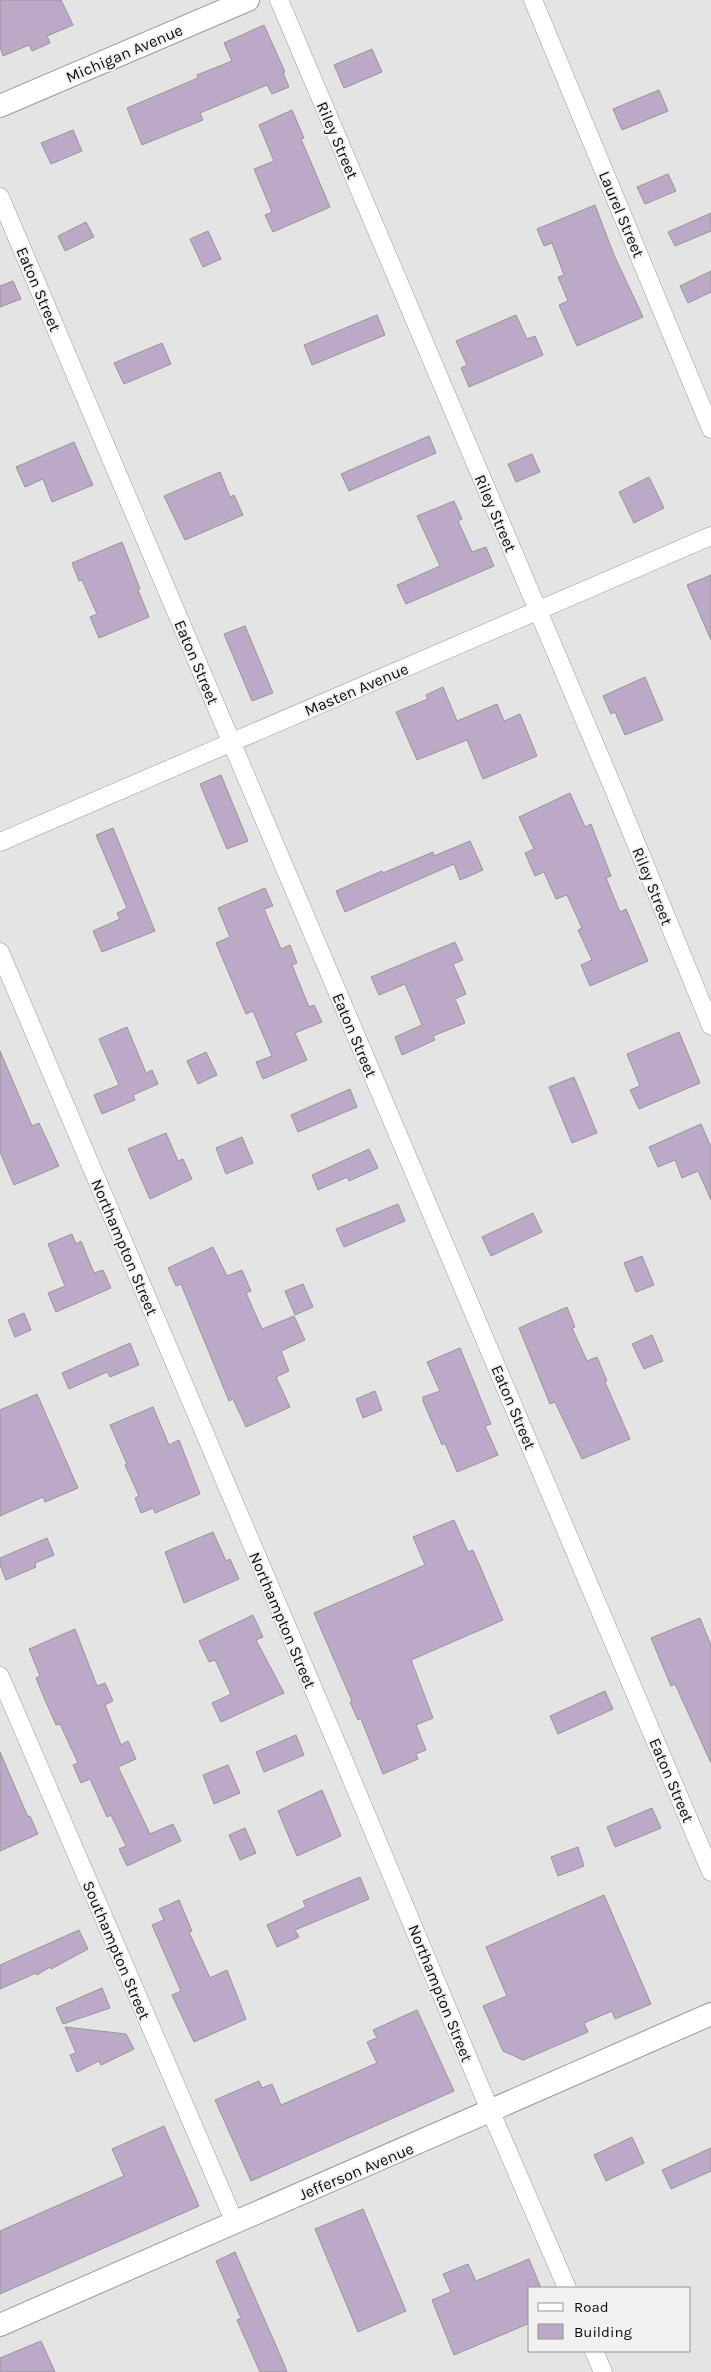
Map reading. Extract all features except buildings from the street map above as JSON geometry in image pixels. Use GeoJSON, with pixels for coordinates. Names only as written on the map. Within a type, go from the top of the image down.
{"type":"FeatureCollection","features":[{"type":"Feature","properties":{"kind":"street","name":"Michigan Avenue"},"geometry":{"type":"LineString","coordinates":[[0,106],[248,0]]}},
{"type":"Feature","properties":{"kind":"street","name":"Riley Street"},"geometry":{"type":"LineString","coordinates":[[278,0],[538,610],[711,1026]]}},
{"type":"Feature","properties":{"kind":"street","name":"Laurel Street"},"geometry":{"type":"LineString","coordinates":[[533,0],[711,429]]}},
{"type":"Feature","properties":{"kind":"street","name":"Eaton Street"},"geometry":{"type":"LineString","coordinates":[[0,197],[711,1872]]}},
{"type":"Feature","properties":{"kind":"street","name":"Masten Avenue"},"geometry":{"type":"LineString","coordinates":[[0,842],[711,536]]}},
{"type":"Feature","properties":{"kind":"street","name":"Northampton Street"},"geometry":{"type":"LineString","coordinates":[[0,952],[344,1761],[490,2112],[567,2287]]}},
{"type":"Feature","properties":{"kind":"street","name":"Southampton Street"},"geometry":{"type":"LineString","coordinates":[[0,1676],[235,2223]]}},
{"type":"Feature","properties":{"kind":"street","name":"Jefferson Avenue"},"geometry":{"type":"LineString","coordinates":[[0,2325],[711,2014]]}},
{"type":"Feature","properties":{"kind":"street"},"geometry":{"type":"LineString","coordinates":[[594,2352],[603,2372]]}}]}
